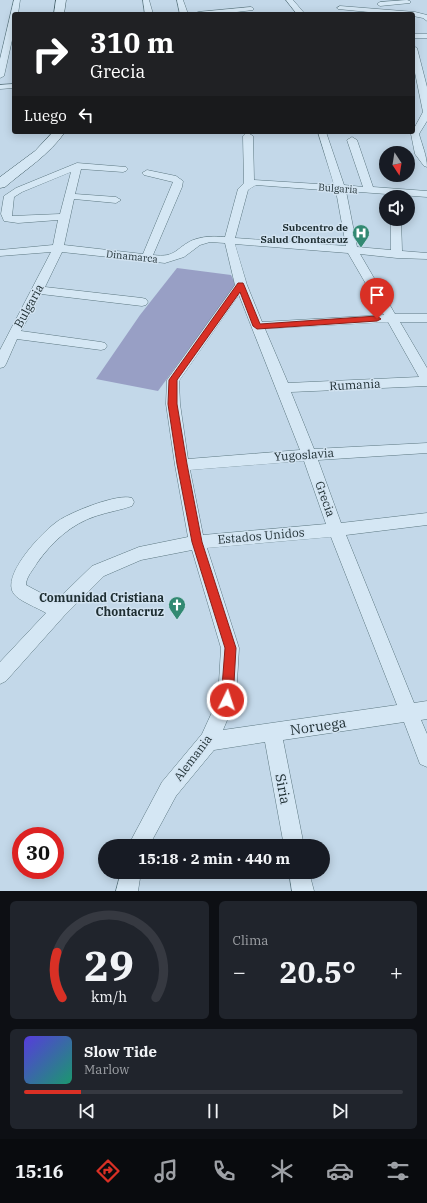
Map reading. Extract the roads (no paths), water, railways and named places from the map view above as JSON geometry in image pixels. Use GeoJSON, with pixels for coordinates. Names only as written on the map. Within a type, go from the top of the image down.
{"type":"FeatureCollection","features":[{"type":"Feature","properties":{"kind":"main road"},"geometry":{"type":"LineString","coordinates":[[59,12],[61,0]]}},
{"type":"Feature","properties":{"kind":"main road"},"geometry":{"type":"LineString","coordinates":[[66,12],[67,0]]}},
{"type":"Feature","properties":{"kind":"main road"},"geometry":{"type":"LineString","coordinates":[[0,177],[27,157],[47,139],[49,134]]}},
{"type":"Feature","properties":{"kind":"main road"},"geometry":{"type":"LineString","coordinates":[[0,184],[54,140],[58,134]]}},
{"type":"Feature","properties":{"kind":"street"},"geometry":{"type":"LineString","coordinates":[[14,12],[17,0]]}},
{"type":"Feature","properties":{"kind":"street"},"geometry":{"type":"LineString","coordinates":[[146,0],[149,12]]}},
{"type":"Feature","properties":{"kind":"street"},"geometry":{"type":"LineString","coordinates":[[180,0],[183,12]]}},
{"type":"Feature","properties":{"kind":"street"},"geometry":{"type":"LineString","coordinates":[[245,0],[252,12]]}},
{"type":"Feature","properties":{"kind":"street"},"geometry":{"type":"LineString","coordinates":[[290,0],[299,12]]}},
{"type":"Feature","properties":{"kind":"street"},"geometry":{"type":"LineString","coordinates":[[378,2],[408,2]]}},
{"type":"Feature","properties":{"kind":"street"},"geometry":{"type":"LineString","coordinates":[[378,2],[389,12]]}},
{"type":"Feature","properties":{"kind":"street"},"geometry":{"type":"LineString","coordinates":[[344,12],[338,6],[383,12]]}},
{"type":"Feature","properties":{"kind":"street"},"geometry":{"type":"LineString","coordinates":[[415,14],[426,17],[427,19]]}},
{"type":"Feature","properties":{"kind":"street"},"geometry":{"type":"LineString","coordinates":[[0,76],[12,32]]}},
{"type":"Feature","properties":{"kind":"street"},"geometry":{"type":"LineString","coordinates":[[415,36],[427,36]]}},
{"type":"Feature","properties":{"kind":"street"},"geometry":{"type":"LineString","coordinates":[[415,53],[423,73],[427,113],[415,134],[420,154],[427,164]]}},
{"type":"Feature","properties":{"kind":"street"},"geometry":{"type":"LineString","coordinates":[[0,87],[12,86]]}},
{"type":"Feature","properties":{"kind":"street"},"geometry":{"type":"LineString","coordinates":[[323,134],[340,188],[353,252],[427,380]]}},
{"type":"Feature","properties":{"kind":"street"},"geometry":{"type":"LineString","coordinates":[[229,240],[243,189],[249,184],[248,136]]}},
{"type":"Feature","properties":{"kind":"street"},"geometry":{"type":"LineString","coordinates":[[352,140],[356,157],[369,190]]}},
{"type":"Feature","properties":{"kind":"street"},"geometry":{"type":"LineString","coordinates":[[64,217],[18,220],[8,219],[6,214],[9,196],[19,190],[77,166],[123,169]]}},
{"type":"Feature","properties":{"kind":"street","name":"Bulgaria"},"geometry":{"type":"LineString","coordinates":[[0,364],[13,334],[38,290],[58,248],[77,166]]}},
{"type":"Feature","properties":{"kind":"street"},"geometry":{"type":"LineString","coordinates":[[147,173],[173,178],[178,181],[177,188],[147,257]]}},
{"type":"Feature","properties":{"kind":"street","name":"Bulgaria"},"geometry":{"type":"LineString","coordinates":[[249,184],[256,182],[379,191]]}},
{"type":"Feature","properties":{"kind":"street","name":"Bulgaria"},"geometry":{"type":"LineString","coordinates":[[415,194],[427,194]]}},
{"type":"Feature","properties":{"kind":"street"},"geometry":{"type":"LineString","coordinates":[[69,196],[116,200]]}},
{"type":"Feature","properties":{"kind":"street"},"geometry":{"type":"LineString","coordinates":[[396,226],[396,255]]}},
{"type":"Feature","properties":{"kind":"street","name":"Dinamarca"},"geometry":{"type":"LineString","coordinates":[[0,253],[58,248],[165,260],[180,255],[196,243],[210,239],[353,252],[427,256]]}},
{"type":"Feature","properties":{"kind":"street","name":"Grecia"},"geometry":{"type":"LineString","coordinates":[[229,240],[241,285],[309,455],[336,530],[419,712],[427,757]]}},
{"type":"Feature","properties":{"kind":"street","name":"Alemania"},"geometry":{"type":"LineString","coordinates":[[142,839],[169,789],[209,742],[227,700],[230,648],[197,542],[182,464],[173,404],[173,380],[241,285]]}},
{"type":"Feature","properties":{"kind":"street"},"geometry":{"type":"LineString","coordinates":[[38,290],[142,302]]}},
{"type":"Feature","properties":{"kind":"street"},"geometry":{"type":"LineString","coordinates":[[257,326],[392,318],[427,318]]}},
{"type":"Feature","properties":{"kind":"street"},"geometry":{"type":"LineString","coordinates":[[13,334],[102,346]]}},
{"type":"Feature","properties":{"kind":"street","name":"Rumania"},"geometry":{"type":"LineString","coordinates":[[283,388],[427,380]]}},
{"type":"Feature","properties":{"kind":"street","name":"Yugoslavia"},"geometry":{"type":"LineString","coordinates":[[182,464],[427,448]]}},
{"type":"Feature","properties":{"kind":"street"},"geometry":{"type":"LineString","coordinates":[[58,611],[20,590],[17,586],[17,580],[50,535],[79,516],[127,502]]}},
{"type":"Feature","properties":{"kind":"street","name":"Estados Unidos"},"geometry":{"type":"LineString","coordinates":[[0,675],[58,611],[98,571],[139,554],[197,542],[336,530],[427,519]]}},
{"type":"Feature","properties":{"kind":"street","name":"Noruega"},"geometry":{"type":"LineString","coordinates":[[209,742],[419,712]]}},
{"type":"Feature","properties":{"kind":"street","name":"Siria"},"geometry":{"type":"LineString","coordinates":[[272,732],[293,839]]}},
{"type":"Feature","properties":{"kind":"street"},"geometry":{"type":"LineString","coordinates":[[127,891],[130,879]]}},
{"type":"Feature","properties":{"kind":"street"},"geometry":{"type":"LineString","coordinates":[[300,879],[303,891]]}},
{"type":"Feature","properties":{"kind":"place","name":"Subcentro de Salud Chontacruz"},"geometry":{"type":"Point","coordinates":[361,248]}},
{"type":"Feature","properties":{"kind":"place","name":"Comunidad Cristiana Chontacruz"},"geometry":{"type":"Point","coordinates":[177,620]}}]}
